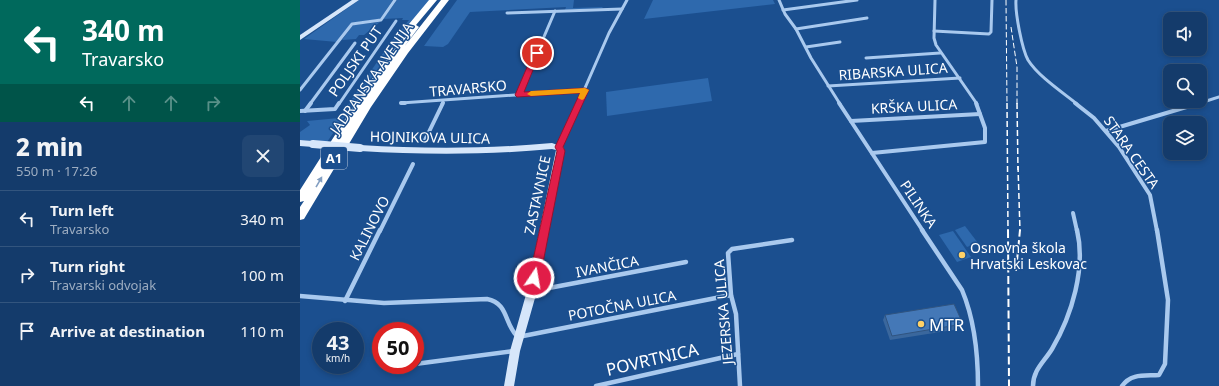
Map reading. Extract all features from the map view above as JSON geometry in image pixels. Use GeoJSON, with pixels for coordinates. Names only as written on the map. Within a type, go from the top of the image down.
{"type":"FeatureCollection","features":[{"type":"Feature","properties":{"kind":"highway"},"geometry":{"type":"LineString","coordinates":[[382,70],[386,59],[433,0]]}},
{"type":"Feature","properties":{"kind":"highway","name":"JADRANSKA AVENIJA"},"geometry":{"type":"LineString","coordinates":[[300,198],[329,150],[382,70],[438,0]]}},
{"type":"Feature","properties":{"kind":"highway","name":"JADRANSKA AVENIJA"},"geometry":{"type":"LineString","coordinates":[[300,216],[344,141],[383,82],[445,0]]}},
{"type":"Feature","properties":{"kind":"highway"},"geometry":{"type":"LineString","coordinates":[[413,41],[450,0]]}},
{"type":"Feature","properties":{"kind":"main road"},"geometry":{"type":"LineString","coordinates":[[300,38],[356,0]]}},
{"type":"Feature","properties":{"kind":"main road","name":"HOJNIKOVA ULICA"},"geometry":{"type":"LineString","coordinates":[[300,143],[432,153],[475,152],[552,146],[559,147]]}},
{"type":"Feature","properties":{"kind":"main road","name":"ZASTAVNICE"},"geometry":{"type":"LineString","coordinates":[[509,386],[518,337],[532,291],[561,151],[559,147]]}},
{"type":"Feature","properties":{"kind":"street","name":"POLJSKI PUT"},"geometry":{"type":"LineString","coordinates":[[300,90],[352,24],[381,20],[395,0]]}},
{"type":"Feature","properties":{"kind":"street","name":"ZASTAVNICE"},"geometry":{"type":"LineString","coordinates":[[559,147],[609,33],[627,0]]}},
{"type":"Feature","properties":{"kind":"street","name":"PILINKA"},"geometry":{"type":"LineString","coordinates":[[779,0],[783,10],[796,28],[828,86],[952,273],[967,300],[973,322],[978,386]]}},
{"type":"Feature","properties":{"kind":"street"},"geometry":{"type":"LineString","coordinates":[[783,10],[856,0]]}},
{"type":"Feature","properties":{"kind":"street"},"geometry":{"type":"LineString","coordinates":[[872,153],[985,142],[984,126],[972,95],[940,53],[936,45],[934,31],[935,0]]}},
{"type":"Feature","properties":{"kind":"street"},"geometry":{"type":"LineString","coordinates":[[934,31],[991,33],[992,0]]}},
{"type":"Feature","properties":{"kind":"street","name":"STARA CESTA"},"geometry":{"type":"LineString","coordinates":[[1016,0],[1017,20],[1028,60],[1038,72],[1094,118],[1106,131],[1150,195],[1167,284],[1168,325],[1162,372],[1156,376],[1131,376],[1122,386]]}},
{"type":"Feature","properties":{"kind":"street"},"geometry":{"type":"LineString","coordinates":[[507,13],[622,8]]}},
{"type":"Feature","properties":{"kind":"street"},"geometry":{"type":"LineString","coordinates":[[519,95],[555,11]]}},
{"type":"Feature","properties":{"kind":"street"},"geometry":{"type":"LineString","coordinates":[[796,28],[867,18]]}},
{"type":"Feature","properties":{"kind":"street","name":"POLJSKI PUT"},"geometry":{"type":"LineString","coordinates":[[300,111],[335,109],[396,21]]}},
{"type":"Feature","properties":{"kind":"street"},"geometry":{"type":"LineString","coordinates":[[806,47],[840,42]]}},
{"type":"Feature","properties":{"kind":"street","name":"POLJSKI PUT"},"geometry":{"type":"LineString","coordinates":[[305,111],[355,43]]}},
{"type":"Feature","properties":{"kind":"street"},"geometry":{"type":"LineString","coordinates":[[866,58],[940,53]]}},
{"type":"Feature","properties":{"kind":"street","name":"RIBARSKA ULICA"},"geometry":{"type":"LineString","coordinates":[[828,86],[960,78]]}},
{"type":"Feature","properties":{"kind":"street","name":"TRAVARSKO"},"geometry":{"type":"LineString","coordinates":[[401,103],[443,102],[585,90]]}},
{"type":"Feature","properties":{"kind":"street"},"geometry":{"type":"LineString","coordinates":[[1106,131],[1219,97]]}},
{"type":"Feature","properties":{"kind":"street"},"geometry":{"type":"LineString","coordinates":[[425,140],[443,102]]}},
{"type":"Feature","properties":{"kind":"street","name":"KRŠKA ULICA"},"geometry":{"type":"LineString","coordinates":[[851,121],[980,114]]}},
{"type":"Feature","properties":{"kind":"street","name":"KALINOVO"},"geometry":{"type":"LineString","coordinates":[[346,301],[413,164]]}},
{"type":"Feature","properties":{"kind":"street"},"geometry":{"type":"LineString","coordinates":[[1033,386],[1033,375],[1046,361],[1061,335],[1074,294],[1080,248],[1073,213]]}},
{"type":"Feature","properties":{"kind":"street","name":"JEZERSKA ULICA"},"geometry":{"type":"LineString","coordinates":[[740,386],[736,314],[731,295],[728,253],[732,249],[792,240]]}},
{"type":"Feature","properties":{"kind":"street","name":"IVANČICA"},"geometry":{"type":"LineString","coordinates":[[532,291],[686,262]]}},
{"type":"Feature","properties":{"kind":"street","name":"POTOČNA ULICA"},"geometry":{"type":"LineString","coordinates":[[518,337],[731,295]]}},
{"type":"Feature","properties":{"kind":"street"},"geometry":{"type":"LineString","coordinates":[[300,296],[346,301],[411,304],[480,299],[494,300],[505,312],[514,334],[518,337]]}},
{"type":"Feature","properties":{"kind":"street"},"geometry":{"type":"LineString","coordinates":[[424,363],[515,351]]}},
{"type":"Feature","properties":{"kind":"street","name":"POVRTNICA"},"geometry":{"type":"LineString","coordinates":[[596,386],[738,354]]}},
{"type":"Feature","properties":{"kind":"shaded area"},"geometry":{"type":"Polygon","coordinates":[[[359,0],[393,0],[380,19],[351,23],[337,42],[304,39],[359,0]]]}},
{"type":"Feature","properties":{"kind":"shaded area"},"geometry":{"type":"Polygon","coordinates":[[[397,0],[431,0],[399,38],[327,142],[300,140],[300,132],[310,125],[307,121],[339,118],[390,43],[409,20],[402,20],[403,18],[383,19],[397,0]]]}},
{"type":"Feature","properties":{"kind":"shaded area"},"geometry":{"type":"Polygon","coordinates":[[[457,0],[574,0],[573,8],[603,7],[565,10],[566,7],[470,12],[448,44],[443,47],[424,46],[457,0]]]}},
{"type":"Feature","properties":{"kind":"shaded area"},"geometry":{"type":"Polygon","coordinates":[[[653,0],[773,0],[775,4],[644,19],[653,0]]]}},
{"type":"Feature","properties":{"kind":"shaded area"},"geometry":{"type":"Polygon","coordinates":[[[380,22],[364,35],[359,35],[356,39],[342,40],[353,25],[380,22]]]}},
{"type":"Feature","properties":{"kind":"shaded area"},"geometry":{"type":"Polygon","coordinates":[[[708,78],[712,101],[607,116],[606,92],[708,78]]]}},
{"type":"Feature","properties":{"kind":"shaded area"},"geometry":{"type":"Polygon","coordinates":[[[965,226],[978,243],[967,247],[955,230],[965,226]]]}},
{"type":"Feature","properties":{"kind":"shaded area"},"geometry":{"type":"Polygon","coordinates":[[[953,231],[971,257],[957,262],[939,235],[953,231]]]}},
{"type":"Feature","properties":{"kind":"building","name":"MTR"},"geometry":{"type":"Polygon","coordinates":[[[954,304],[963,324],[892,336],[885,315],[954,304]]]}},
{"type":"Feature","properties":{"kind":"railway"},"geometry":{"type":"LineString","coordinates":[[1006,0],[1007,104]]}},
{"type":"Feature","properties":{"kind":"railway"},"geometry":{"type":"LineString","coordinates":[[1011,27],[1017,67],[1017,103]]}},
{"type":"Feature","properties":{"kind":"railway"},"geometry":{"type":"LineString","coordinates":[[1007,103],[1008,231]]}},
{"type":"Feature","properties":{"kind":"railway"},"geometry":{"type":"LineString","coordinates":[[1017,103],[1018,170]]}},
{"type":"Feature","properties":{"kind":"railway"},"geometry":{"type":"LineString","coordinates":[[1018,166],[1020,230]]}},
{"type":"Feature","properties":{"kind":"railway"},"geometry":{"type":"LineString","coordinates":[[1008,230],[1009,386]]}},
{"type":"Feature","properties":{"kind":"railway"},"geometry":{"type":"LineString","coordinates":[[1016,271],[1020,230]]}},
{"type":"Feature","properties":{"kind":"slow traffic"},"geometry":{"type":"LineString","coordinates":[[531,94],[585,90],[582,98]]}},
{"type":"Feature","properties":{"kind":"place","name":"Osnovna škola Hrvatski Leskovac"},"geometry":{"type":"Point","coordinates":[962,255]}},
{"type":"Feature","properties":{"kind":"place","name":"MTR"},"geometry":{"type":"Point","coordinates":[921,324]}},
{"type":"Feature","properties":{"kind":"route"},"geometry":{"type":"LineString","coordinates":[[534,278],[561,151],[559,147],[564,140],[585,90],[519,95],[537,53]]}}]}
